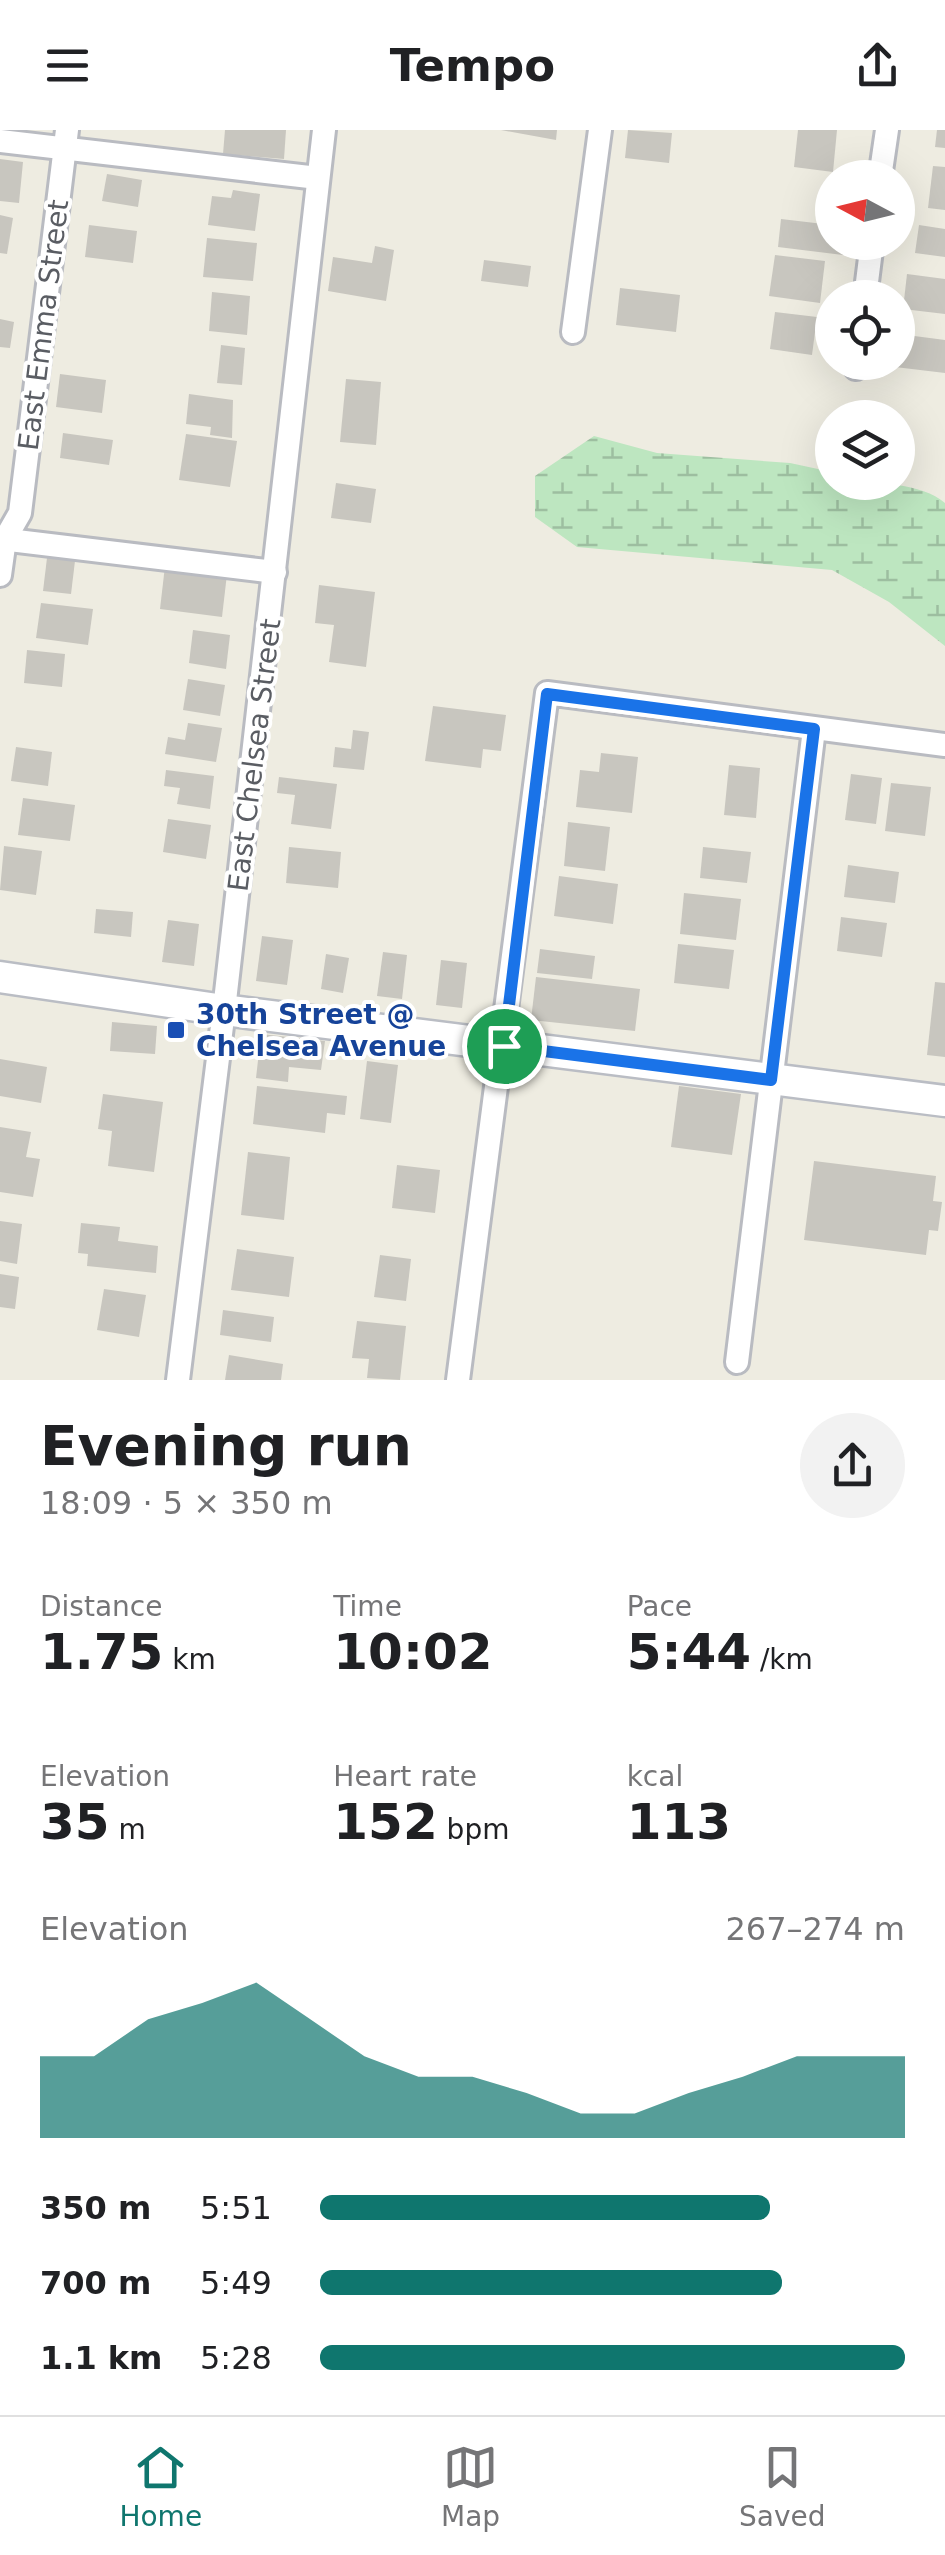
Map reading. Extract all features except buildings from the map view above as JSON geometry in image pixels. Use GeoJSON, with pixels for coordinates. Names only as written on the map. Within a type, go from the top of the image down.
{"type":"FeatureCollection","features":[{"type":"Feature","properties":{"kind":"street","name":"East Chelsea Street"},"geometry":{"type":"LineString","coordinates":[[178,1380],[324,130]]}},
{"type":"Feature","properties":{"kind":"street"},"geometry":{"type":"LineString","coordinates":[[572,332],[600,130]]}},
{"type":"Feature","properties":{"kind":"street"},"geometry":{"type":"LineString","coordinates":[[882,160],[886,130]]}},
{"type":"Feature","properties":{"kind":"street"},"geometry":{"type":"LineString","coordinates":[[0,140],[66,139],[318,178]]}},
{"type":"Feature","properties":{"kind":"street","name":"East Emma Street"},"geometry":{"type":"LineString","coordinates":[[0,576],[2,539],[20,513],[66,139]]}},
{"type":"Feature","properties":{"kind":"street"},"geometry":{"type":"LineString","coordinates":[[2,539],[275,572]]}},
{"type":"Feature","properties":{"kind":"street"},"geometry":{"type":"LineString","coordinates":[[458,1380],[547,694],[945,744]]}},
{"type":"Feature","properties":{"kind":"street"},"geometry":{"type":"LineString","coordinates":[[737,1362],[814,729]]}},
{"type":"Feature","properties":{"kind":"street"},"geometry":{"type":"LineString","coordinates":[[0,977],[224,1010],[945,1102]]}},
{"type":"Feature","properties":{"kind":"green space"},"geometry":{"type":"Polygon","coordinates":[[[594,436],[657,453],[815,468],[815,500],[915,500],[915,489],[921,490],[945,503],[945,646],[889,602],[832,570],[577,547],[535,517],[535,476],[594,436]]]}},
{"type":"Feature","properties":{"kind":"place","name":"30th Street @ Chelsea Avenue"},"geometry":{"type":"Point","coordinates":[176,1030]}},
{"type":"Feature","properties":{"kind":"route"},"geometry":{"type":"LineString","coordinates":[[547,694],[814,729],[771,1080],[504,1046],[547,694]]}}]}
